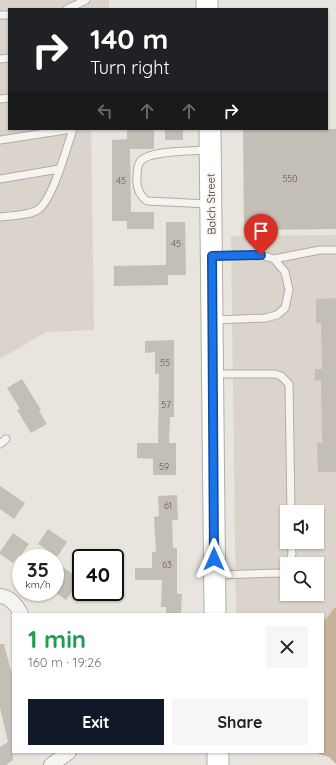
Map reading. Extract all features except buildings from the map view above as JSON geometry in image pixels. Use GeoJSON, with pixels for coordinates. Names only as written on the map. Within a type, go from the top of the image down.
{"type":"FeatureCollection","features":[{"type":"Feature","properties":{"kind":"street","name":"Balch Street"},"geometry":{"type":"LineString","coordinates":[[210,130],[215,613]]}},
{"type":"Feature","properties":{"kind":"street"},"geometry":{"type":"LineString","coordinates":[[0,596],[4,596],[16,605],[20,613]]}},
{"type":"Feature","properties":{"kind":"street"},"geometry":{"type":"LineString","coordinates":[[51,765],[68,753]]}},
{"type":"Feature","properties":{"kind":"street"},"geometry":{"type":"LineString","coordinates":[[218,753],[218,765]]}},
{"type":"Feature","properties":{"kind":"lane"},"geometry":{"type":"LineString","coordinates":[[72,8],[86,0]]}},
{"type":"Feature","properties":{"kind":"lane"},"geometry":{"type":"LineString","coordinates":[[0,140],[65,130]]}},
{"type":"Feature","properties":{"kind":"lane"},"geometry":{"type":"LineString","coordinates":[[0,217],[39,210],[48,199],[72,130]]}},
{"type":"Feature","properties":{"kind":"lane"},"geometry":{"type":"LineString","coordinates":[[211,150],[160,153],[146,156],[140,161],[137,180],[138,190],[142,198],[147,201],[211,205]]}},
{"type":"Feature","properties":{"kind":"lane"},"geometry":{"type":"LineString","coordinates":[[0,179],[59,169]]}},
{"type":"Feature","properties":{"kind":"lane"},"geometry":{"type":"LineString","coordinates":[[212,256],[261,255],[274,259],[320,250],[336,250]]}},
{"type":"Feature","properties":{"kind":"lane"},"geometry":{"type":"LineString","coordinates":[[212,320],[265,318],[277,315],[285,308],[289,290],[288,284],[285,272],[274,259]]}},
{"type":"Feature","properties":{"kind":"lane"},"geometry":{"type":"LineString","coordinates":[[213,374],[275,374],[282,376],[289,384],[291,505]]}},
{"type":"Feature","properties":{"kind":"lane"},"geometry":{"type":"LineString","coordinates":[[214,575],[280,572]]}},
{"type":"Feature","properties":{"kind":"shaded area"},"geometry":{"type":"Polygon","coordinates":[[[0,0],[109,0],[109,8],[8,8],[8,130],[91,130],[94,330],[46,332],[0,359],[0,0]]]}},
{"type":"Feature","properties":{"kind":"shaded area"},"geometry":{"type":"Polygon","coordinates":[[[336,235],[336,618],[324,621],[324,613],[236,613],[231,236],[336,235]]]}},
{"type":"Feature","properties":{"kind":"shaded area"},"geometry":{"type":"Polygon","coordinates":[[[336,607],[336,764],[329,757],[317,753],[324,753],[324,620],[336,607]]]}},
{"type":"Feature","properties":{"kind":"route"},"geometry":{"type":"LineString","coordinates":[[214,559],[212,256],[261,255]]}}]}
